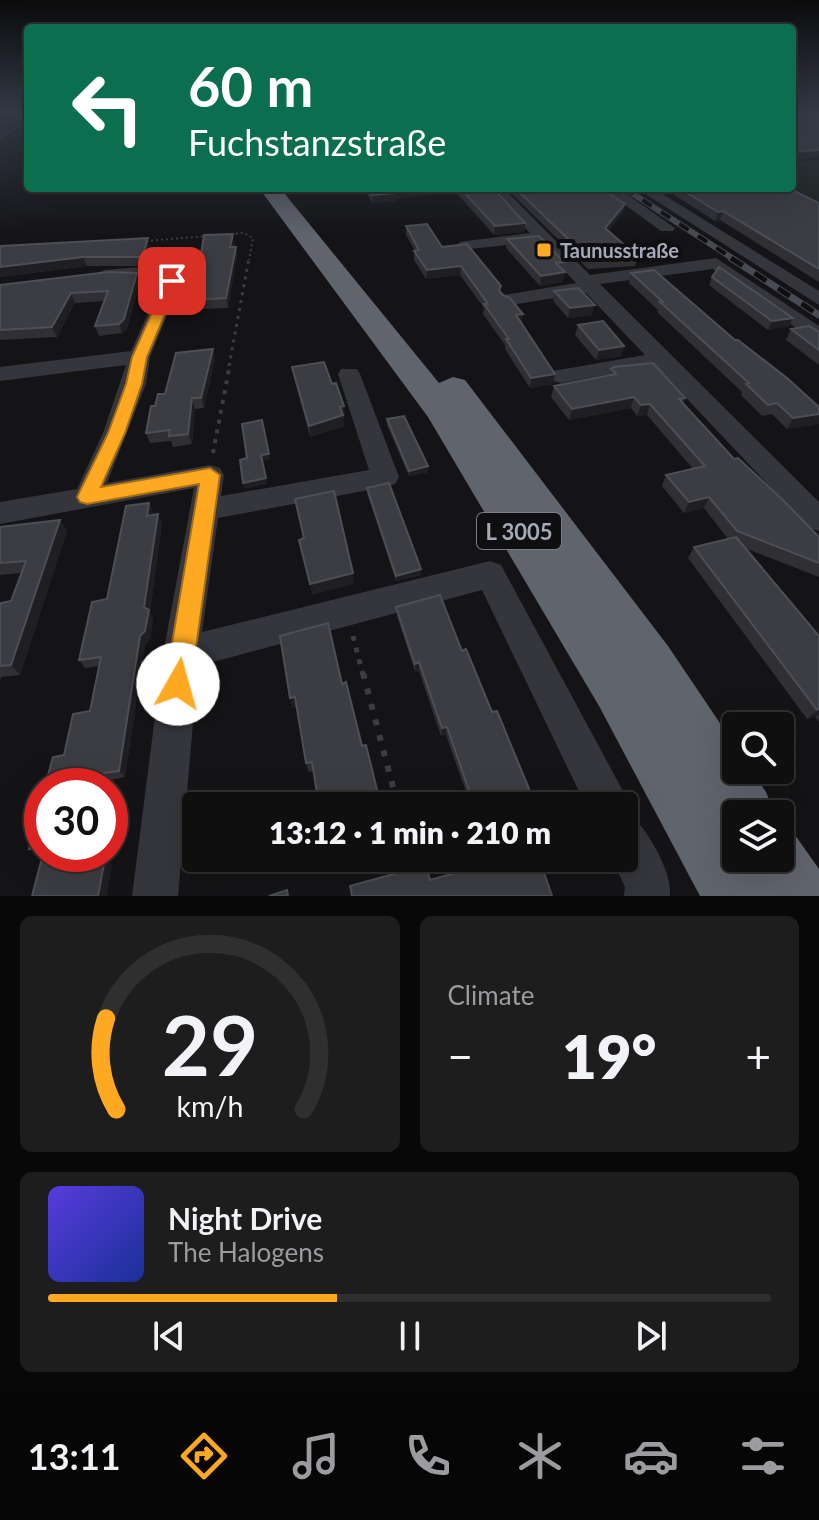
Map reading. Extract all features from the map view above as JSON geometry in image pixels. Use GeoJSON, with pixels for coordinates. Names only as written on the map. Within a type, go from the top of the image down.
{"type":"FeatureCollection","features":[{"type":"Feature","properties":{"kind":"highway","name":"L 3005"},"geometry":{"type":"LineString","coordinates":[[272,192],[443,412],[618,687],[737,896]]}},
{"type":"Feature","properties":{"kind":"highway","name":"L 3005"},"geometry":{"type":"LineString","coordinates":[[292,192],[476,415],[649,664],[735,800]]}},
{"type":"Feature","properties":{"kind":"highway"},"geometry":{"type":"LineString","coordinates":[[781,872],[797,896]]}},
{"type":"Feature","properties":{"kind":"street"},"geometry":{"type":"LineString","coordinates":[[499,192],[819,520]]}},
{"type":"Feature","properties":{"kind":"street"},"geometry":{"type":"LineString","coordinates":[[615,192],[667,228]]}},
{"type":"Feature","properties":{"kind":"street"},"geometry":{"type":"LineString","coordinates":[[649,192],[819,299]]}},
{"type":"Feature","properties":{"kind":"street"},"geometry":{"type":"LineString","coordinates":[[466,246],[543,237]]}},
{"type":"Feature","properties":{"kind":"street"},"geometry":{"type":"LineString","coordinates":[[511,299],[716,263],[819,335]]}},
{"type":"Feature","properties":{"kind":"street"},"geometry":{"type":"LineString","coordinates":[[83,277],[167,276],[172,281],[139,357],[134,384],[116,433],[87,497]]}},
{"type":"Feature","properties":{"kind":"street"},"geometry":{"type":"LineString","coordinates":[[0,374],[139,357]]}},
{"type":"Feature","properties":{"kind":"street"},"geometry":{"type":"LineString","coordinates":[[561,376],[661,359]]}},
{"type":"Feature","properties":{"kind":"street"},"geometry":{"type":"LineString","coordinates":[[0,513],[87,497],[208,492],[385,477],[349,374]]}},
{"type":"Feature","properties":{"kind":"street"},"geometry":{"type":"LineString","coordinates":[[155,896],[181,654],[208,492]]}},
{"type":"Feature","properties":{"kind":"street"},"geometry":{"type":"LineString","coordinates":[[181,654],[490,574],[601,792]]}},
{"type":"Feature","properties":{"kind":"street"},"geometry":{"type":"LineString","coordinates":[[638,865],[648,885],[647,896]]}},
{"type":"Feature","properties":{"kind":"path"},"geometry":{"type":"LineString","coordinates":[[208,492],[226,377]]}},
{"type":"Feature","properties":{"kind":"path"},"geometry":{"type":"LineString","coordinates":[[346,610],[394,792]]}},
{"type":"Feature","properties":{"kind":"shaded area"},"geometry":{"type":"Polygon","coordinates":[[[819,160],[819,202],[796,189],[796,163],[819,160]]]}},
{"type":"Feature","properties":{"kind":"building"},"geometry":{"type":"Polygon","coordinates":[[[370,192],[397,193],[372,195],[370,192]]]}},
{"type":"Feature","properties":{"kind":"building"},"geometry":{"type":"Polygon","coordinates":[[[464,192],[497,192],[525,223],[495,226],[464,192]]]}},
{"type":"Feature","properties":{"kind":"building"},"geometry":{"type":"Polygon","coordinates":[[[519,192],[606,192],[625,204],[605,228],[638,257],[590,260],[519,192]]]}},
{"type":"Feature","properties":{"kind":"building"},"geometry":{"type":"Polygon","coordinates":[[[686,192],[796,192],[819,203],[819,269],[723,211],[718,212],[686,192]]]}},
{"type":"Feature","properties":{"kind":"building"},"geometry":{"type":"Polygon","coordinates":[[[427,224],[442,247],[467,244],[501,286],[499,290],[503,295],[510,298],[523,314],[516,315],[555,374],[531,378],[484,304],[488,304],[461,266],[427,270],[414,251],[419,250],[406,226],[427,224]]]}},
{"type":"Feature","properties":{"kind":"building"},"geometry":{"type":"Polygon","coordinates":[[[233,234],[230,247],[236,247],[226,298],[194,300],[204,235],[233,234]]]}},
{"type":"Feature","properties":{"kind":"building"},"geometry":{"type":"Polygon","coordinates":[[[539,236],[564,262],[556,263],[565,272],[541,276],[507,239],[539,236]]]}},
{"type":"Feature","properties":{"kind":"building"},"geometry":{"type":"Polygon","coordinates":[[[148,238],[142,257],[83,257],[0,267],[0,246],[148,238]]]}},
{"type":"Feature","properties":{"kind":"building"},"geometry":{"type":"Polygon","coordinates":[[[719,267],[793,318],[772,321],[712,277],[719,267]]]}},
{"type":"Feature","properties":{"kind":"building"},"geometry":{"type":"Polygon","coordinates":[[[654,270],[735,340],[787,378],[819,407],[819,414],[793,418],[777,403],[768,405],[746,384],[749,383],[631,273],[654,270]]]}},
{"type":"Feature","properties":{"kind":"building"},"geometry":{"type":"Polygon","coordinates":[[[108,272],[137,273],[124,319],[119,324],[95,326],[108,291],[71,293],[52,327],[0,330],[0,285],[108,272]]]}},
{"type":"Feature","properties":{"kind":"building"},"geometry":{"type":"Polygon","coordinates":[[[578,288],[595,305],[570,308],[554,291],[578,288]]]}},
{"type":"Feature","properties":{"kind":"building"},"geometry":{"type":"Polygon","coordinates":[[[603,321],[624,346],[599,350],[578,325],[603,321]]]}},
{"type":"Feature","properties":{"kind":"building"},"geometry":{"type":"Polygon","coordinates":[[[809,326],[819,332],[819,350],[791,329],[809,326]]]}},
{"type":"Feature","properties":{"kind":"building"},"geometry":{"type":"Polygon","coordinates":[[[213,349],[201,398],[192,398],[188,434],[169,436],[170,430],[146,433],[151,406],[155,406],[158,394],[165,394],[176,353],[213,349]]]}},
{"type":"Feature","properties":{"kind":"building"},"geometry":{"type":"Polygon","coordinates":[[[324,362],[332,384],[336,383],[344,406],[340,407],[343,415],[309,426],[292,367],[324,362]]]}},
{"type":"Feature","properties":{"kind":"building"},"geometry":{"type":"Polygon","coordinates":[[[653,363],[685,398],[679,399],[734,459],[738,458],[819,537],[819,563],[737,531],[709,497],[689,502],[666,475],[705,466],[650,404],[641,405],[634,397],[572,409],[554,386],[616,374],[611,369],[613,367],[653,363]]]}},
{"type":"Feature","properties":{"kind":"building"},"geometry":{"type":"Polygon","coordinates":[[[404,416],[428,466],[409,471],[387,419],[404,416]]]}},
{"type":"Feature","properties":{"kind":"building"},"geometry":{"type":"Polygon","coordinates":[[[262,420],[269,454],[261,455],[266,478],[243,483],[240,460],[247,458],[242,424],[262,420]]]}},
{"type":"Feature","properties":{"kind":"building"},"geometry":{"type":"Polygon","coordinates":[[[389,483],[421,569],[396,576],[367,488],[389,483]]]}},
{"type":"Feature","properties":{"kind":"building"},"geometry":{"type":"Polygon","coordinates":[[[334,491],[353,573],[310,584],[299,540],[304,538],[295,499],[334,491]]]}},
{"type":"Feature","properties":{"kind":"building"},"geometry":{"type":"Polygon","coordinates":[[[149,503],[147,516],[158,514],[144,607],[149,610],[145,631],[140,636],[119,768],[50,768],[53,757],[64,755],[73,714],[90,711],[101,657],[79,660],[92,602],[107,599],[126,506],[149,503]]]}},
{"type":"Feature","properties":{"kind":"building"},"geometry":{"type":"Polygon","coordinates":[[[60,520],[11,665],[0,666],[0,606],[11,601],[26,561],[0,563],[0,527],[60,520]]]}},
{"type":"Feature","properties":{"kind":"building"},"geometry":{"type":"Polygon","coordinates":[[[736,537],[819,636],[817,710],[694,547],[736,537]]]}},
{"type":"Feature","properties":{"kind":"building"},"geometry":{"type":"Polygon","coordinates":[[[440,595],[462,651],[466,649],[492,712],[497,711],[530,792],[470,792],[447,727],[442,728],[419,662],[415,664],[396,607],[440,595]]]}},
{"type":"Feature","properties":{"kind":"building"},"geometry":{"type":"Polygon","coordinates":[[[328,623],[342,684],[346,682],[378,792],[317,792],[312,762],[306,763],[295,697],[290,698],[280,636],[328,623]]]}},
{"type":"Feature","properties":{"kind":"building"},"geometry":{"type":"Polygon","coordinates":[[[38,872],[103,872],[98,896],[32,896],[38,872]]]}},
{"type":"Feature","properties":{"kind":"building"},"geometry":{"type":"Polygon","coordinates":[[[401,872],[428,872],[430,880],[459,872],[544,872],[552,896],[352,896],[350,886],[401,872]]]}},
{"type":"Feature","properties":{"kind":"building"},"geometry":{"type":"Polygon","coordinates":[[[287,890],[288,896],[269,896],[287,890]]]}},
{"type":"Feature","properties":{"kind":"railway"},"geometry":{"type":"LineString","coordinates":[[630,192],[735,260]]}},
{"type":"Feature","properties":{"kind":"railway"},"geometry":{"type":"LineString","coordinates":[[731,258],[819,315]]}},
{"type":"Feature","properties":{"kind":"place","name":"Taunusstraße"},"geometry":{"type":"Point","coordinates":[544,250]}},
{"type":"Feature","properties":{"kind":"route"},"geometry":{"type":"LineString","coordinates":[[172,281],[139,357],[134,384],[116,433],[87,497],[210,475],[178,684]]}}]}
